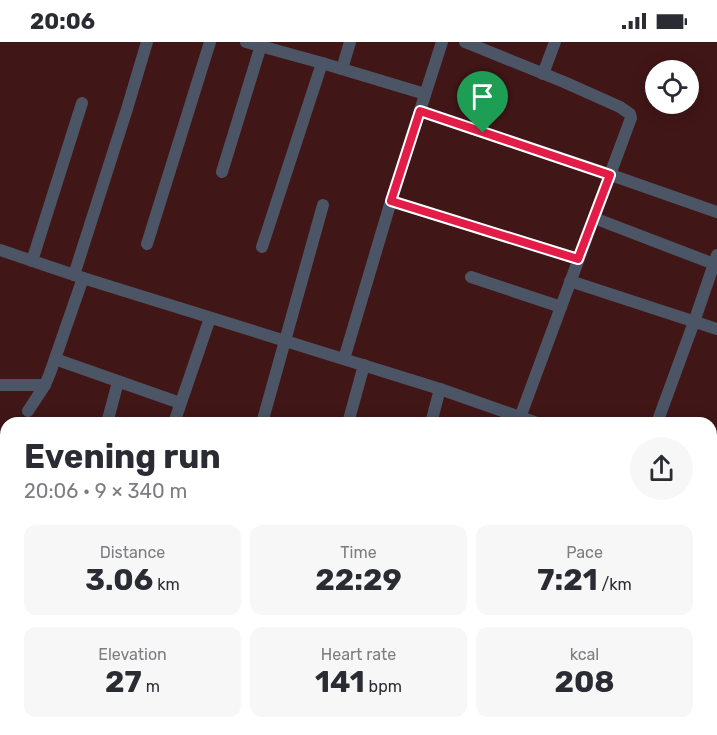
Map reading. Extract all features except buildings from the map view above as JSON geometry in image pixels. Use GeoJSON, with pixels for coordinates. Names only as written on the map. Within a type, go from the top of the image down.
{"type":"FeatureCollection","features":[{"type":"Feature","properties":{"kind":"street"},"geometry":{"type":"LineString","coordinates":[[28,411],[45,385],[55,359],[147,42]]}},
{"type":"Feature","properties":{"kind":"street"},"geometry":{"type":"LineString","coordinates":[[147,244],[210,42]]}},
{"type":"Feature","properties":{"kind":"street"},"geometry":{"type":"LineString","coordinates":[[246,42],[262,44],[425,94]]}},
{"type":"Feature","properties":{"kind":"street"},"geometry":{"type":"LineString","coordinates":[[342,69],[351,42]]}},
{"type":"Feature","properties":{"kind":"street"},"geometry":{"type":"LineString","coordinates":[[344,359],[442,42]]}},
{"type":"Feature","properties":{"kind":"street"},"geometry":{"type":"LineString","coordinates":[[465,42],[620,107],[630,114],[631,118],[519,417]]}},
{"type":"Feature","properties":{"kind":"street"},"geometry":{"type":"LineString","coordinates":[[543,74],[555,42]]}},
{"type":"Feature","properties":{"kind":"street"},"geometry":{"type":"LineString","coordinates":[[222,172],[262,44]]}},
{"type":"Feature","properties":{"kind":"street"},"geometry":{"type":"LineString","coordinates":[[262,247],[322,63]]}},
{"type":"Feature","properties":{"kind":"street"},"geometry":{"type":"LineString","coordinates":[[32,261],[82,103]]}},
{"type":"Feature","properties":{"kind":"street"},"geometry":{"type":"LineString","coordinates":[[420,111],[717,212]]}},
{"type":"Feature","properties":{"kind":"street"},"geometry":{"type":"LineString","coordinates":[[391,201],[578,259]]}},
{"type":"Feature","properties":{"kind":"street"},"geometry":{"type":"LineString","coordinates":[[264,417],[322,205]]}},
{"type":"Feature","properties":{"kind":"street"},"geometry":{"type":"LineString","coordinates":[[594,218],[716,260],[659,417]]}},
{"type":"Feature","properties":{"kind":"street"},"geometry":{"type":"LineString","coordinates":[[0,250],[78,277],[440,389],[510,417]]}},
{"type":"Feature","properties":{"kind":"street"},"geometry":{"type":"LineString","coordinates":[[471,277],[561,307]]}},
{"type":"Feature","properties":{"kind":"street"},"geometry":{"type":"LineString","coordinates":[[570,281],[717,329]]}},
{"type":"Feature","properties":{"kind":"street"},"geometry":{"type":"LineString","coordinates":[[176,417],[210,318]]}},
{"type":"Feature","properties":{"kind":"street"},"geometry":{"type":"LineString","coordinates":[[55,359],[180,403]]}},
{"type":"Feature","properties":{"kind":"street"},"geometry":{"type":"LineString","coordinates":[[350,417],[364,365]]}},
{"type":"Feature","properties":{"kind":"street"},"geometry":{"type":"LineString","coordinates":[[109,417],[118,381]]}},
{"type":"Feature","properties":{"kind":"street"},"geometry":{"type":"LineString","coordinates":[[0,385],[45,385]]}},
{"type":"Feature","properties":{"kind":"street"},"geometry":{"type":"LineString","coordinates":[[432,417],[440,389]]}},
{"type":"Feature","properties":{"kind":"route"},"geometry":{"type":"LineString","coordinates":[[420,111],[483,133],[610,175],[578,259],[391,201],[420,111]]}}]}
